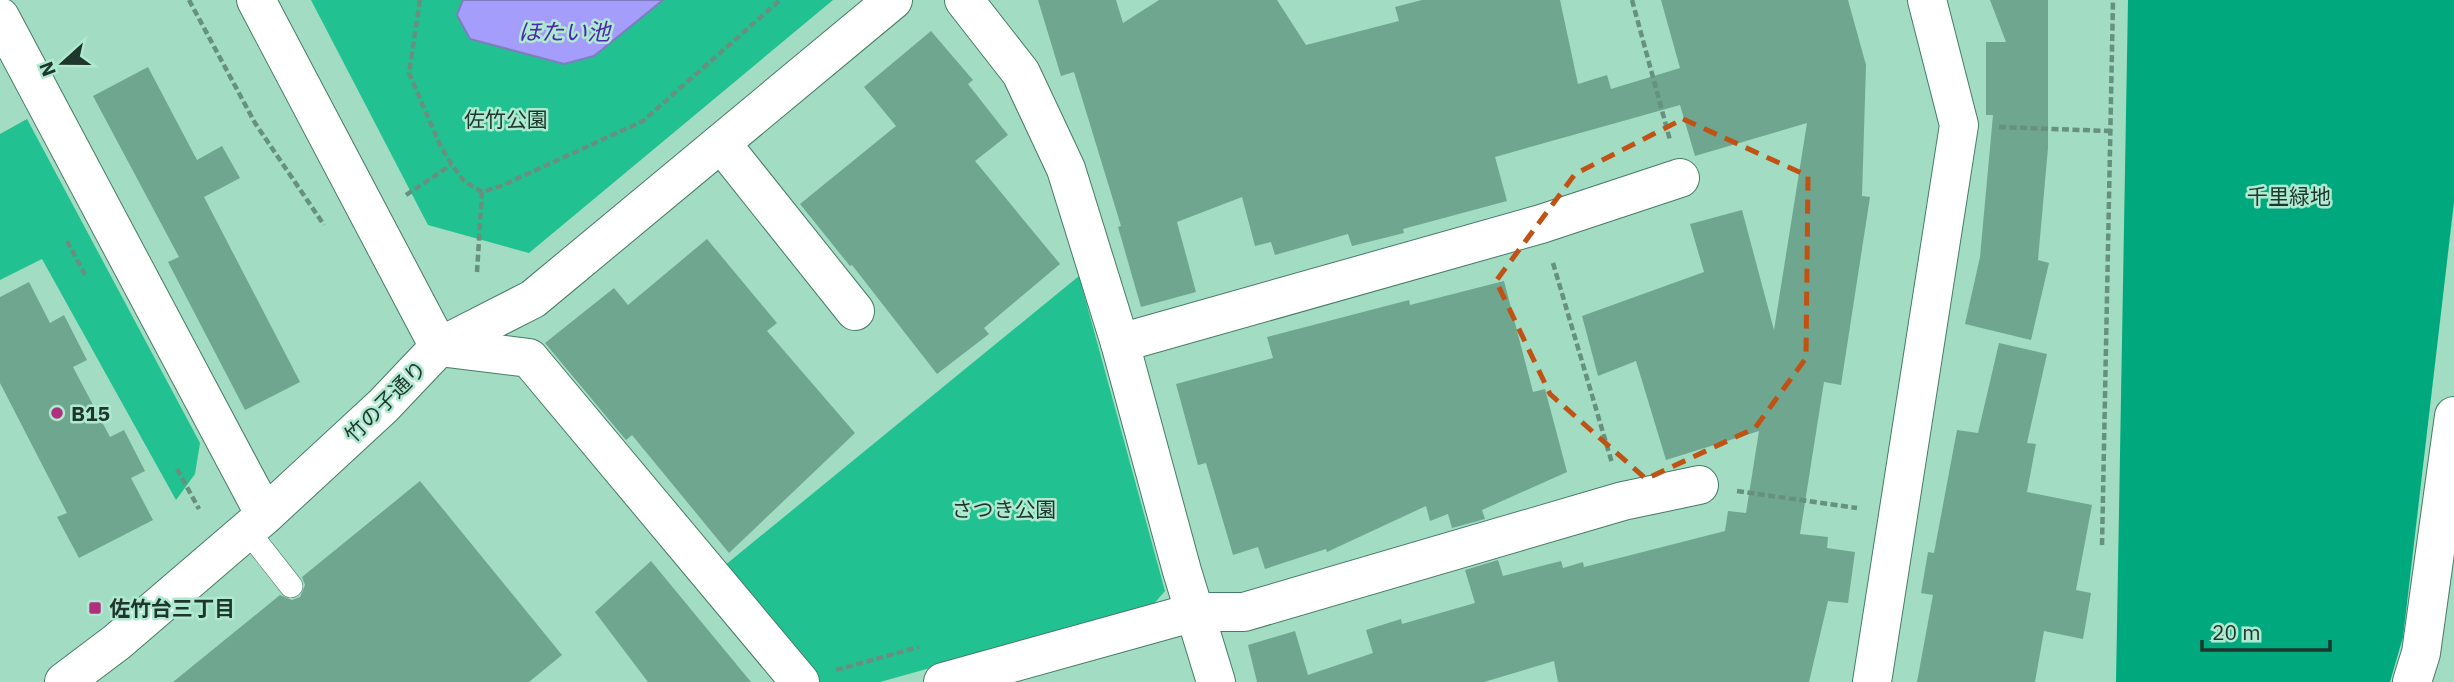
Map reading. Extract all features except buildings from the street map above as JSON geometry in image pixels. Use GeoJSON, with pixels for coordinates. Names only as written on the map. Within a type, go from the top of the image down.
{"type":"FeatureCollection","features":[{"type":"Feature","properties":{"kind":"street","name":"竹の子通り"},"geometry":{"type":"LineString","coordinates":[[64,682],[117,642],[256,523],[383,406],[439,347],[256,0]]}},
{"type":"Feature","properties":{"kind":"street"},"geometry":{"type":"LineString","coordinates":[[439,347],[533,299],[893,0]]}},
{"type":"Feature","properties":{"kind":"street"},"geometry":{"type":"LineString","coordinates":[[964,0],[1021,73],[1066,169],[1120,343],[1182,571],[1216,682]]}},
{"type":"Feature","properties":{"kind":"street"},"geometry":{"type":"LineString","coordinates":[[1872,682],[1959,124],[1927,0]]}},
{"type":"Feature","properties":{"kind":"street"},"geometry":{"type":"LineString","coordinates":[[0,17],[256,523]]}},
{"type":"Feature","properties":{"kind":"street"},"geometry":{"type":"LineString","coordinates":[[721,143],[855,311]]}},
{"type":"Feature","properties":{"kind":"street"},"geometry":{"type":"LineString","coordinates":[[1120,343],[1541,224],[1681,178]]}},
{"type":"Feature","properties":{"kind":"street"},"geometry":{"type":"LineString","coordinates":[[439,347],[529,358],[800,682]]}},
{"type":"Feature","properties":{"kind":"street"},"geometry":{"type":"LineString","coordinates":[[2412,682],[2421,653],[2454,416]]}},
{"type":"Feature","properties":{"kind":"street"},"geometry":{"type":"LineString","coordinates":[[943,682],[1195,612],[1244,612],[1623,501],[1699,485]]}},
{"type":"Feature","properties":{"kind":"lane"},"geometry":{"type":"LineString","coordinates":[[256,523],[292,586]]}},
{"type":"Feature","properties":{"kind":"path"},"geometry":{"type":"LineString","coordinates":[[189,0],[255,123],[324,225]]}},
{"type":"Feature","properties":{"kind":"path"},"geometry":{"type":"LineString","coordinates":[[420,0],[408,73],[440,145],[452,165],[464,181],[482,192],[501,186],[643,121],[780,0]]}},
{"type":"Feature","properties":{"kind":"path"},"geometry":{"type":"LineString","coordinates":[[1632,0],[1681,178]]}},
{"type":"Feature","properties":{"kind":"path"},"geometry":{"type":"LineString","coordinates":[[2102,545],[2113,0]]}},
{"type":"Feature","properties":{"kind":"path"},"geometry":{"type":"LineString","coordinates":[[1994,127],[2110,131]]}},
{"type":"Feature","properties":{"kind":"path"},"geometry":{"type":"LineString","coordinates":[[403,198],[452,165]]}},
{"type":"Feature","properties":{"kind":"path"},"geometry":{"type":"LineString","coordinates":[[477,272],[482,192]]}},
{"type":"Feature","properties":{"kind":"path"},"geometry":{"type":"LineString","coordinates":[[1541,224],[1623,501]]}},
{"type":"Feature","properties":{"kind":"path"},"geometry":{"type":"LineString","coordinates":[[67,241],[85,275]]}},
{"type":"Feature","properties":{"kind":"path"},"geometry":{"type":"LineString","coordinates":[[177,469],[199,509]]}},
{"type":"Feature","properties":{"kind":"path"},"geometry":{"type":"LineString","coordinates":[[1699,485],[1899,515]]}},
{"type":"Feature","properties":{"kind":"highlighted area"},"geometry":{"type":"Polygon","coordinates":[[[1683,119],[1808,176],[1806,358],[1755,428],[1646,479],[1550,394],[1496,281],[1575,174],[1683,119]]]}},
{"type":"Feature","properties":{"kind":"green space","name":"佐竹公園"},"geometry":{"type":"Polygon","coordinates":[[[311,0],[833,0],[529,253],[428,225],[311,0]]]}},
{"type":"Feature","properties":{"kind":"green space","name":"千里緑地"},"geometry":{"type":"Polygon","coordinates":[[[2128,0],[2454,0],[2454,202],[2403,637],[2390,682],[2116,682],[2128,0]]]}},
{"type":"Feature","properties":{"kind":"green space"},"geometry":{"type":"Polygon","coordinates":[[[27,119],[200,443],[195,474],[176,500],[42,259],[0,280],[0,134],[27,119]]]}},
{"type":"Feature","properties":{"kind":"green space","name":"さつき公園"},"geometry":{"type":"Polygon","coordinates":[[[1079,276],[1165,591],[1152,606],[880,682],[815,682],[724,566],[1079,276]]]}},
{"type":"Feature","properties":{"kind":"water","name":"ほたい池"},"geometry":{"type":"Polygon","coordinates":[[[463,0],[663,0],[594,56],[564,64],[470,39],[457,15],[463,0]]]}},
{"type":"Feature","properties":{"kind":"place","name":"B15"},"geometry":{"type":"Point","coordinates":[57,413]}},
{"type":"Feature","properties":{"kind":"place","name":"佐竹台三丁目"},"geometry":{"type":"Point","coordinates":[95,608]}}]}
